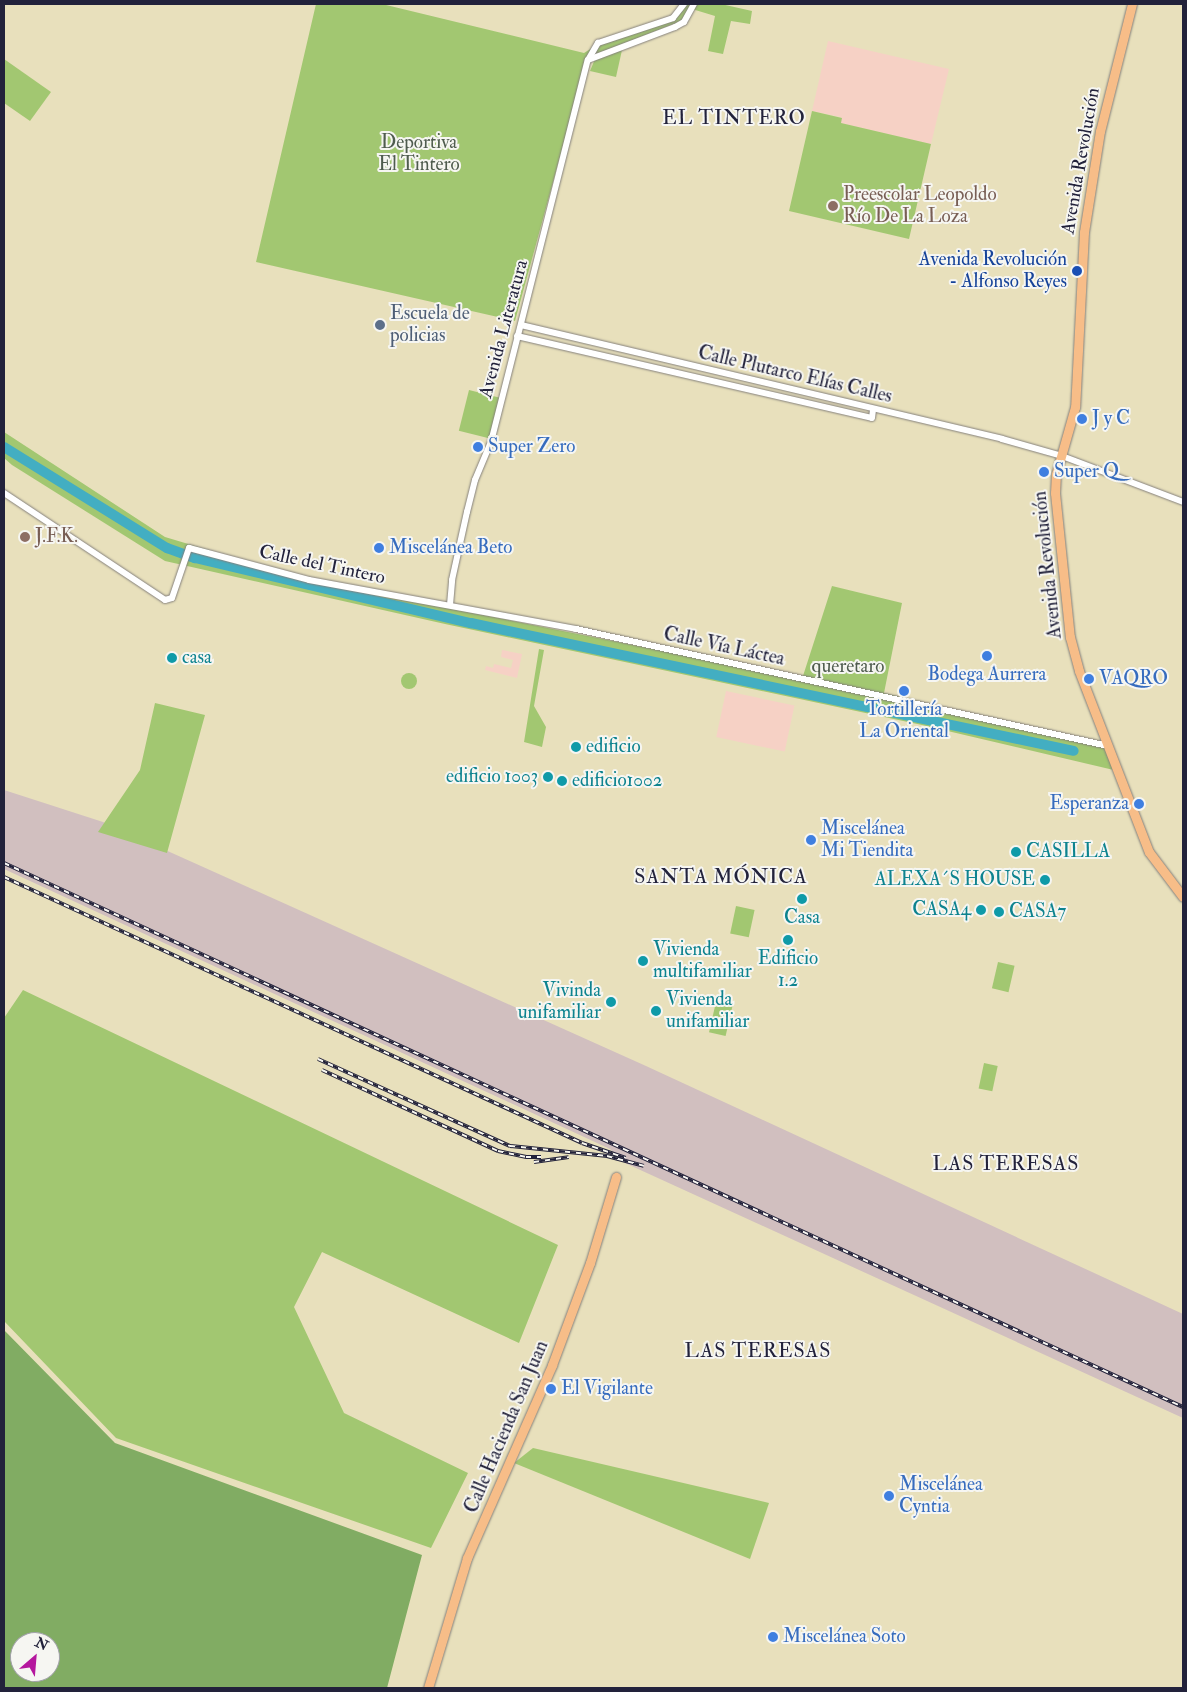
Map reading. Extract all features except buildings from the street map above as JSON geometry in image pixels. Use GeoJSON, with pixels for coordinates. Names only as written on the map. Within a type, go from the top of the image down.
{"type":"FeatureCollection","features":[{"type":"Feature","properties":{"kind":"main road","name":"Avenida Revolución"},"geometry":{"type":"LineString","coordinates":[[1132,4],[1100,131],[1084,232],[1076,406],[1062,456],[1055,494],[1070,637],[1108,746],[1149,852],[1183,897]]}},
{"type":"Feature","properties":{"kind":"main road","name":"Calle Hacienda San Juan"},"geometry":{"type":"LineString","coordinates":[[428,1688],[468,1558],[556,1357],[590,1263],[616,1178]]}},
{"type":"Feature","properties":{"kind":"street","name":"Avenida Literatura"},"geometry":{"type":"LineString","coordinates":[[450,605],[452,580],[475,480],[492,442],[588,60],[593,48],[598,43],[673,18],[684,4]]}},
{"type":"Feature","properties":{"kind":"street"},"geometry":{"type":"LineString","coordinates":[[588,60],[675,27],[684,22],[694,4]]}},
{"type":"Feature","properties":{"kind":"street","name":"Calle Plutarco Elías Calles"},"geometry":{"type":"LineString","coordinates":[[520,325],[873,410],[1002,438],[1062,456],[1183,502]]}},
{"type":"Feature","properties":{"kind":"street","name":"Calle Plutarco Elías Calles"},"geometry":{"type":"LineString","coordinates":[[518,336],[872,418],[873,410]]}},
{"type":"Feature","properties":{"kind":"street","name":"Calle del Tintero"},"geometry":{"type":"LineString","coordinates":[[5,493],[155,596],[165,600],[172,598],[189,548],[309,580],[450,605]]}},
{"type":"Feature","properties":{"kind":"street","name":"Calle Vía Láctea"},"geometry":{"type":"LineString","coordinates":[[450,605],[576,629],[1108,746]]}},
{"type":"Feature","properties":{"kind":"shaded area"},"geometry":{"type":"Polygon","coordinates":[[[828,41],[949,69],[931,144],[840,123],[841,117],[812,111],[828,41]]]}},
{"type":"Feature","properties":{"kind":"shaded area"},"geometry":{"type":"Polygon","coordinates":[[[502,650],[522,654],[517,678],[485,670],[486,666],[493,668],[494,664],[511,668],[513,660],[501,657],[502,650]]]}},
{"type":"Feature","properties":{"kind":"shaded area"},"geometry":{"type":"Polygon","coordinates":[[[726,691],[794,706],[785,752],[716,737],[726,691]]]}},
{"type":"Feature","properties":{"kind":"shaded area"},"geometry":{"type":"Polygon","coordinates":[[[4,790],[103,822],[646,1066],[1183,1314],[1183,1418],[625,1163],[610,1149],[4,869],[4,790]]]}},
{"type":"Feature","properties":{"kind":"green space","name":"Deportiva El Tintero"},"geometry":{"type":"Polygon","coordinates":[[[316,4],[382,4],[584,53],[595,46],[679,15],[683,4],[721,4],[752,11],[750,24],[731,21],[723,54],[708,51],[715,16],[692,9],[681,21],[587,58],[515,321],[256,262],[316,4]]]}},
{"type":"Feature","properties":{"kind":"green space"},"geometry":{"type":"Polygon","coordinates":[[[622,50],[616,77],[590,71],[595,59],[622,50]]]}},
{"type":"Feature","properties":{"kind":"green space"},"geometry":{"type":"Polygon","coordinates":[[[4,59],[51,92],[30,121],[4,103],[4,59]]]}},
{"type":"Feature","properties":{"kind":"green space"},"geometry":{"type":"Polygon","coordinates":[[[812,111],[842,118],[841,123],[931,144],[909,239],[789,211],[812,111]]]}},
{"type":"Feature","properties":{"kind":"green space"},"geometry":{"type":"Polygon","coordinates":[[[469,390],[501,398],[491,439],[459,431],[469,390]]]}},
{"type":"Feature","properties":{"kind":"green space","name":"queretaro"},"geometry":{"type":"Polygon","coordinates":[[[4,432],[165,537],[309,580],[802,679],[832,586],[902,603],[884,693],[1108,746],[1118,771],[922,725],[445,624],[165,561],[12,465],[4,458],[4,432]]]}},
{"type":"Feature","properties":{"kind":"green space"},"geometry":{"type":"Polygon","coordinates":[[[539,649],[544,650],[534,706],[546,727],[542,747],[524,742],[539,649]]]}},
{"type":"Feature","properties":{"kind":"green space"},"geometry":{"type":"Polygon","coordinates":[[[409,673],[417,681],[409,689],[401,681],[409,673]]]}},
{"type":"Feature","properties":{"kind":"green space"},"geometry":{"type":"Polygon","coordinates":[[[155,703],[205,715],[167,853],[98,832],[140,770],[155,703]]]}},
{"type":"Feature","properties":{"kind":"green space"},"geometry":{"type":"Polygon","coordinates":[[[736,906],[755,910],[749,937],[730,933],[736,906]]]}},
{"type":"Feature","properties":{"kind":"green space"},"geometry":{"type":"Polygon","coordinates":[[[998,962],[1015,966],[1008,992],[992,988],[998,962]]]}},
{"type":"Feature","properties":{"kind":"green space"},"geometry":{"type":"Polygon","coordinates":[[[23,990],[558,1245],[519,1343],[322,1252],[294,1307],[344,1413],[468,1473],[431,1548],[116,1438],[4,1321],[4,1018],[23,990]]]}},
{"type":"Feature","properties":{"kind":"green space"},"geometry":{"type":"Polygon","coordinates":[[[716,1002],[733,1006],[726,1036],[709,1032],[716,1002]]]}},
{"type":"Feature","properties":{"kind":"green space"},"geometry":{"type":"Polygon","coordinates":[[[984,1063],[998,1066],[992,1091],[979,1088],[984,1063]]]}},
{"type":"Feature","properties":{"kind":"green space"},"geometry":{"type":"Polygon","coordinates":[[[4,1330],[115,1443],[422,1555],[387,1688],[4,1688],[4,1330]]]}},
{"type":"Feature","properties":{"kind":"green space"},"geometry":{"type":"Polygon","coordinates":[[[533,1448],[769,1503],[750,1559],[514,1463],[533,1448]]]}},
{"type":"Feature","properties":{"kind":"waterway"},"geometry":{"type":"LineString","coordinates":[[4,447],[167,548],[195,558],[471,623],[1074,751]]}},
{"type":"Feature","properties":{"kind":"railway"},"geometry":{"type":"LineString","coordinates":[[4,863],[1183,1407]]}},
{"type":"Feature","properties":{"kind":"railway"},"geometry":{"type":"LineString","coordinates":[[4,877],[582,1143],[626,1158]]}},
{"type":"Feature","properties":{"kind":"railway"},"geometry":{"type":"LineString","coordinates":[[318,1059],[510,1146],[607,1156],[644,1166]]}},
{"type":"Feature","properties":{"kind":"railway"},"geometry":{"type":"LineString","coordinates":[[322,1070],[498,1151],[526,1157],[541,1157]]}},
{"type":"Feature","properties":{"kind":"railway"},"geometry":{"type":"LineString","coordinates":[[534,1162],[569,1157]]}},
{"type":"Feature","properties":{"kind":"place","name":"Preescolar Leopoldo Río De La Loza"},"geometry":{"type":"Point","coordinates":[833,206]}},
{"type":"Feature","properties":{"kind":"place","name":"Avenida Revolución - Alfonso Reyes"},"geometry":{"type":"Point","coordinates":[1077,271]}},
{"type":"Feature","properties":{"kind":"place","name":"Escuela de policias"},"geometry":{"type":"Point","coordinates":[380,325]}},
{"type":"Feature","properties":{"kind":"place","name":"J y C"},"geometry":{"type":"Point","coordinates":[1082,419]}},
{"type":"Feature","properties":{"kind":"place","name":"Super Zero"},"geometry":{"type":"Point","coordinates":[478,447]}},
{"type":"Feature","properties":{"kind":"place","name":"Super Q"},"geometry":{"type":"Point","coordinates":[1044,472]}},
{"type":"Feature","properties":{"kind":"place","name":"J.F.K."},"geometry":{"type":"Point","coordinates":[25,537]}},
{"type":"Feature","properties":{"kind":"place","name":"Miscelánea Beto"},"geometry":{"type":"Point","coordinates":[379,548]}},
{"type":"Feature","properties":{"kind":"place","name":"Bodega Aurrera"},"geometry":{"type":"Point","coordinates":[987,656]}},
{"type":"Feature","properties":{"kind":"place","name":"casa"},"geometry":{"type":"Point","coordinates":[172,658]}},
{"type":"Feature","properties":{"kind":"place","name":"VAQRO"},"geometry":{"type":"Point","coordinates":[1089,679]}},
{"type":"Feature","properties":{"kind":"place","name":"Tortillería La Oriental"},"geometry":{"type":"Point","coordinates":[904,691]}},
{"type":"Feature","properties":{"kind":"place","name":"edificio"},"geometry":{"type":"Point","coordinates":[576,747]}},
{"type":"Feature","properties":{"kind":"place","name":"edificio 1003"},"geometry":{"type":"Point","coordinates":[548,777]}},
{"type":"Feature","properties":{"kind":"place","name":"edificio1002"},"geometry":{"type":"Point","coordinates":[562,781]}},
{"type":"Feature","properties":{"kind":"place","name":"Esperanza"},"geometry":{"type":"Point","coordinates":[1139,804]}},
{"type":"Feature","properties":{"kind":"place","name":"Miscelánea Mi Tiendita"},"geometry":{"type":"Point","coordinates":[811,840]}},
{"type":"Feature","properties":{"kind":"place","name":"CASILLA"},"geometry":{"type":"Point","coordinates":[1016,852]}},
{"type":"Feature","properties":{"kind":"place","name":"ALEXA´S HOUSE"},"geometry":{"type":"Point","coordinates":[1045,880]}},
{"type":"Feature","properties":{"kind":"place","name":"Casa"},"geometry":{"type":"Point","coordinates":[802,899]}},
{"type":"Feature","properties":{"kind":"place","name":"CASA4"},"geometry":{"type":"Point","coordinates":[981,910]}},
{"type":"Feature","properties":{"kind":"place","name":"CASA7"},"geometry":{"type":"Point","coordinates":[999,912]}},
{"type":"Feature","properties":{"kind":"place","name":"Edificio 1.2"},"geometry":{"type":"Point","coordinates":[788,940]}},
{"type":"Feature","properties":{"kind":"place","name":"Vivienda multifamiliar"},"geometry":{"type":"Point","coordinates":[643,961]}},
{"type":"Feature","properties":{"kind":"place","name":"Vivinda unifamiliar"},"geometry":{"type":"Point","coordinates":[611,1002]}},
{"type":"Feature","properties":{"kind":"place","name":"Vivienda unifamiliar"},"geometry":{"type":"Point","coordinates":[656,1011]}},
{"type":"Feature","properties":{"kind":"place","name":"El Vigilante"},"geometry":{"type":"Point","coordinates":[551,1389]}},
{"type":"Feature","properties":{"kind":"place","name":"Miscelánea Cyntia"},"geometry":{"type":"Point","coordinates":[889,1496]}},
{"type":"Feature","properties":{"kind":"place","name":"Miscelánea Soto"},"geometry":{"type":"Point","coordinates":[773,1637]}},
{"type":"Feature","properties":{"kind":"district","name":"EL TINTERO"},"geometry":{"type":"Point","coordinates":[734,117]}},
{"type":"Feature","properties":{"kind":"district","name":"SANTA MÓNICA"},"geometry":{"type":"Point","coordinates":[721,876]}},
{"type":"Feature","properties":{"kind":"district","name":"LAS TERESAS"},"geometry":{"type":"Point","coordinates":[1006,1163]}},
{"type":"Feature","properties":{"kind":"district","name":"LAS TERESAS"},"geometry":{"type":"Point","coordinates":[758,1350]}}]}
